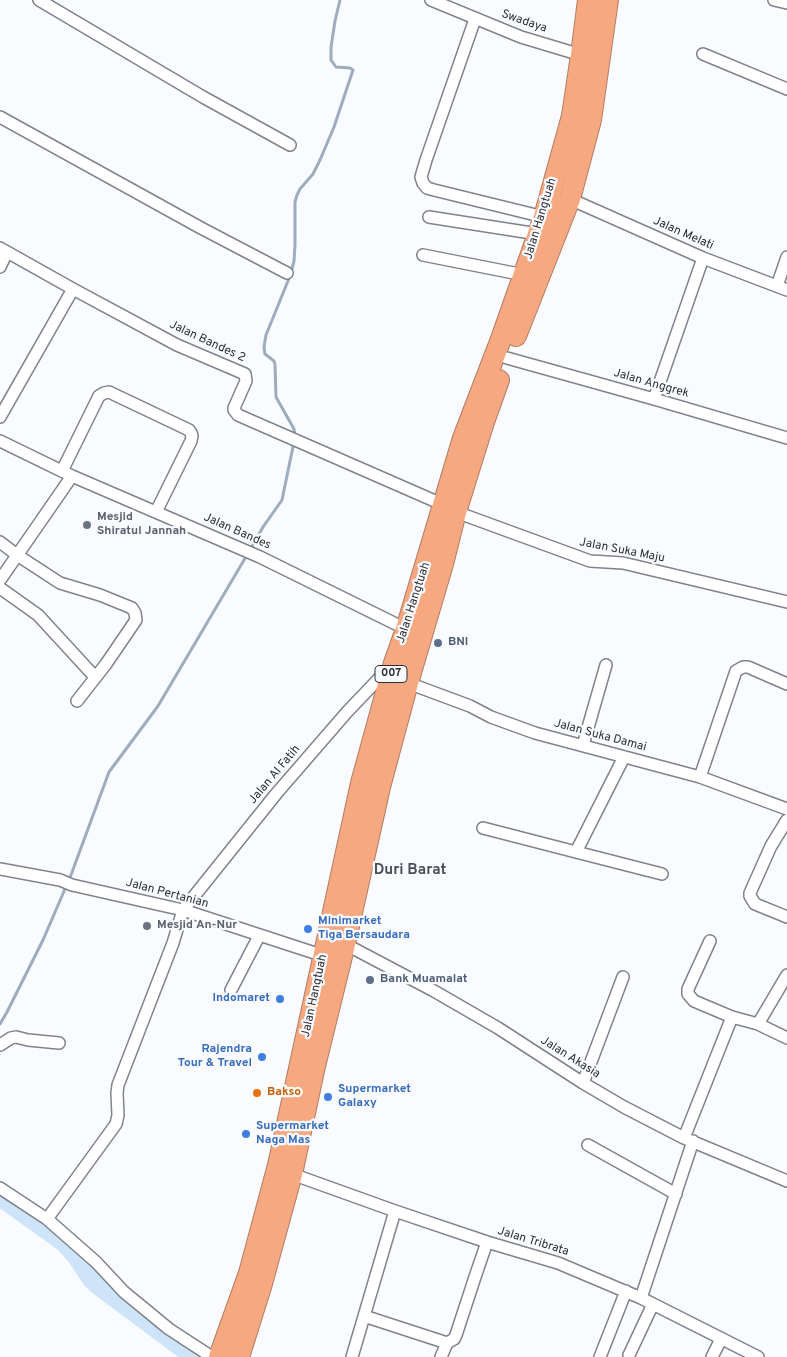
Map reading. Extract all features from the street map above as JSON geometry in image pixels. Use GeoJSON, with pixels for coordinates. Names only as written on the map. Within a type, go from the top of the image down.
{"type":"FeatureCollection","features":[{"type":"Feature","properties":{"kind":"highway","name":"Jalan Hangtuah"},"geometry":{"type":"LineString","coordinates":[[450,509],[463,438],[581,118],[581,55],[588,0]]}},
{"type":"Feature","properties":{"kind":"highway","name":"Jalan Hangtuah"},"geometry":{"type":"LineString","coordinates":[[239,1357],[261,1287],[292,1174],[315,1066],[345,944],[380,787],[408,683],[435,561],[450,509],[570,199],[581,118],[608,0]]}},
{"type":"Feature","properties":{"kind":"highway","name":"Jalan Hangtuah"},"geometry":{"type":"LineString","coordinates":[[219,1357],[249,1273],[278,1165],[361,783],[394,663],[406,629],[435,561]]}},
{"type":"Feature","properties":{"kind":"street"},"geometry":{"type":"LineString","coordinates":[[39,0],[51,3],[203,97],[290,144]]}},
{"type":"Feature","properties":{"kind":"street","name":"Swadaya"},"geometry":{"type":"LineString","coordinates":[[431,0],[521,37],[581,55]]}},
{"type":"Feature","properties":{"kind":"street"},"geometry":{"type":"LineString","coordinates":[[774,0],[787,3]]}},
{"type":"Feature","properties":{"kind":"street"},"geometry":{"type":"LineString","coordinates":[[475,19],[421,177],[427,188],[541,225]]}},
{"type":"Feature","properties":{"kind":"street"},"geometry":{"type":"LineString","coordinates":[[704,54],[787,89]]}},
{"type":"Feature","properties":{"kind":"street"},"geometry":{"type":"LineString","coordinates":[[0,117],[201,228],[287,273]]}},
{"type":"Feature","properties":{"kind":"street","name":"Jalan Melati"},"geometry":{"type":"LineString","coordinates":[[570,199],[702,258],[782,288]]}},
{"type":"Feature","properties":{"kind":"street"},"geometry":{"type":"LineString","coordinates":[[429,217],[541,225]]}},
{"type":"Feature","properties":{"kind":"street"},"geometry":{"type":"LineString","coordinates":[[0,267],[4,250]]}},
{"type":"Feature","properties":{"kind":"street","name":"Jalan Bandes 2"},"geometry":{"type":"LineString","coordinates":[[4,250],[73,290],[177,344],[244,374],[246,381],[235,403],[234,410],[238,415],[450,509]]}},
{"type":"Feature","properties":{"kind":"street"},"geometry":{"type":"LineString","coordinates":[[422,254],[524,275]]}},
{"type":"Feature","properties":{"kind":"street"},"geometry":{"type":"LineString","coordinates":[[782,288],[787,257]]}},
{"type":"Feature","properties":{"kind":"street"},"geometry":{"type":"LineString","coordinates":[[654,399],[702,258]]}},
{"type":"Feature","properties":{"kind":"street"},"geometry":{"type":"LineString","coordinates":[[0,417],[73,290]]}},
{"type":"Feature","properties":{"kind":"street","name":"Jalan Anggrek"},"geometry":{"type":"LineString","coordinates":[[507,358],[787,438]]}},
{"type":"Feature","properties":{"kind":"street"},"geometry":{"type":"LineString","coordinates":[[0,580],[67,473],[99,396],[104,393],[109,392],[189,430],[191,433],[191,441],[156,512]]}},
{"type":"Feature","properties":{"kind":"street","name":"Jalan Bandes"},"geometry":{"type":"LineString","coordinates":[[0,441],[67,473],[230,543],[406,629]]}},
{"type":"Feature","properties":{"kind":"street","name":"Jalan Suka Maju"},"geometry":{"type":"LineString","coordinates":[[450,509],[590,561],[623,563],[787,602]]}},
{"type":"Feature","properties":{"kind":"street"},"geometry":{"type":"LineString","coordinates":[[0,542],[60,583],[100,595],[134,610],[136,620],[78,701]]}},
{"type":"Feature","properties":{"kind":"street"},"geometry":{"type":"LineString","coordinates":[[0,588],[38,615],[95,677]]}},
{"type":"Feature","properties":{"kind":"street","name":"Jalan Al Fatih"},"geometry":{"type":"LineString","coordinates":[[183,910],[276,794],[347,712],[394,663]]}},
{"type":"Feature","properties":{"kind":"street"},"geometry":{"type":"LineString","coordinates":[[583,745],[606,665]]}},
{"type":"Feature","properties":{"kind":"street"},"geometry":{"type":"LineString","coordinates":[[700,777],[736,671],[743,667],[748,667],[787,684]]}},
{"type":"Feature","properties":{"kind":"street","name":"Jalan Suka Damai"},"geometry":{"type":"LineString","coordinates":[[408,683],[535,733],[700,777],[787,809]]}},
{"type":"Feature","properties":{"kind":"street"},"geometry":{"type":"LineString","coordinates":[[576,852],[624,757]]}},
{"type":"Feature","properties":{"kind":"street"},"geometry":{"type":"LineString","coordinates":[[787,820],[771,846],[750,896],[756,904],[787,917]]}},
{"type":"Feature","properties":{"kind":"street"},"geometry":{"type":"LineString","coordinates":[[483,828],[662,874]]}},
{"type":"Feature","properties":{"kind":"street","name":"Jalan Pertanian"},"geometry":{"type":"LineString","coordinates":[[0,868],[183,910],[324,956]]}},
{"type":"Feature","properties":{"kind":"street"},"geometry":{"type":"LineString","coordinates":[[47,1218],[116,1124],[118,1115],[118,1085],[173,943],[183,910]]}},
{"type":"Feature","properties":{"kind":"street"},"geometry":{"type":"LineString","coordinates":[[231,990],[258,936]]}},
{"type":"Feature","properties":{"kind":"street"},"geometry":{"type":"LineString","coordinates":[[710,941],[688,990],[688,994],[694,1001],[732,1017],[758,1024],[787,1038]]}},
{"type":"Feature","properties":{"kind":"street","name":"Jalan Akasia"},"geometry":{"type":"LineString","coordinates":[[345,944],[434,991],[498,1028],[624,1108],[689,1140],[787,1181]]}},
{"type":"Feature","properties":{"kind":"street"},"geometry":{"type":"LineString","coordinates":[[758,1024],[787,975]]}},
{"type":"Feature","properties":{"kind":"street"},"geometry":{"type":"LineString","coordinates":[[583,1083],[623,977]]}},
{"type":"Feature","properties":{"kind":"street"},"geometry":{"type":"LineString","coordinates":[[641,1298],[676,1194],[689,1140],[732,1017]]}},
{"type":"Feature","properties":{"kind":"street"},"geometry":{"type":"LineString","coordinates":[[0,1045],[10,1038],[16,1037],[59,1043]]}},
{"type":"Feature","properties":{"kind":"street"},"geometry":{"type":"LineString","coordinates":[[588,1145],[676,1194]]}},
{"type":"Feature","properties":{"kind":"street","name":"Jalan Tribrata"},"geometry":{"type":"LineString","coordinates":[[292,1174],[487,1242],[558,1263],[641,1298],[758,1357]]}},
{"type":"Feature","properties":{"kind":"street"},"geometry":{"type":"LineString","coordinates":[[0,1188],[47,1218],[96,1262],[124,1292],[169,1329],[212,1357]]}},
{"type":"Feature","properties":{"kind":"street"},"geometry":{"type":"LineString","coordinates":[[352,1357],[395,1211]]}},
{"type":"Feature","properties":{"kind":"street"},"geometry":{"type":"LineString","coordinates":[[441,1357],[447,1343],[454,1339],[456,1335],[487,1242]]}},
{"type":"Feature","properties":{"kind":"street"},"geometry":{"type":"LineString","coordinates":[[600,1357],[626,1291]]}},
{"type":"Feature","properties":{"kind":"street"},"geometry":{"type":"LineString","coordinates":[[630,1355],[653,1304]]}},
{"type":"Feature","properties":{"kind":"street"},"geometry":{"type":"LineString","coordinates":[[364,1316],[447,1343]]}},
{"type":"Feature","properties":{"kind":"street"},"geometry":{"type":"LineString","coordinates":[[712,1357],[721,1339]]}},
{"type":"Feature","properties":{"kind":"waterway"},"geometry":{"type":"LineString","coordinates":[[250,550],[282,500],[295,437],[294,429],[276,397],[275,365],[274,361],[265,354],[264,347],[266,335],[290,276],[294,261],[295,202],[297,195],[313,174],[320,160],[334,127],[353,70],[336,67],[331,60],[331,47],[340,0]]}},
{"type":"Feature","properties":{"kind":"waterway"},"geometry":{"type":"LineString","coordinates":[[0,1024],[43,940],[71,875],[109,772],[158,706],[247,555]]}},
{"type":"Feature","properties":{"kind":"waterway"},"geometry":{"type":"LineString","coordinates":[[0,1196],[64,1242],[97,1284],[195,1357]]}},
{"type":"Feature","properties":{"kind":"place","name":"Mesjid Shiratul Jannah"},"geometry":{"type":"Point","coordinates":[87,525]}},
{"type":"Feature","properties":{"kind":"place","name":"BNI"},"geometry":{"type":"Point","coordinates":[438,643]}},
{"type":"Feature","properties":{"kind":"place","name":"Mesjid An-Nur"},"geometry":{"type":"Point","coordinates":[147,926]}},
{"type":"Feature","properties":{"kind":"place","name":"Minimarket Tiga Bersaudara"},"geometry":{"type":"Point","coordinates":[308,929]}},
{"type":"Feature","properties":{"kind":"place","name":"Bank Muamalat"},"geometry":{"type":"Point","coordinates":[370,980]}},
{"type":"Feature","properties":{"kind":"place","name":"Indomaret"},"geometry":{"type":"Point","coordinates":[280,999]}},
{"type":"Feature","properties":{"kind":"place","name":"Rajendra Tour & Travel"},"geometry":{"type":"Point","coordinates":[262,1057]}},
{"type":"Feature","properties":{"kind":"place","name":"Bakso"},"geometry":{"type":"Point","coordinates":[257,1093]}},
{"type":"Feature","properties":{"kind":"place","name":"Supermarket Galaxy"},"geometry":{"type":"Point","coordinates":[328,1097]}},
{"type":"Feature","properties":{"kind":"place","name":"Supermarket Naga Mas"},"geometry":{"type":"Point","coordinates":[246,1134]}},
{"type":"Feature","properties":{"kind":"district","name":"Duri Barat"},"geometry":{"type":"Point","coordinates":[410,871]}}]}
